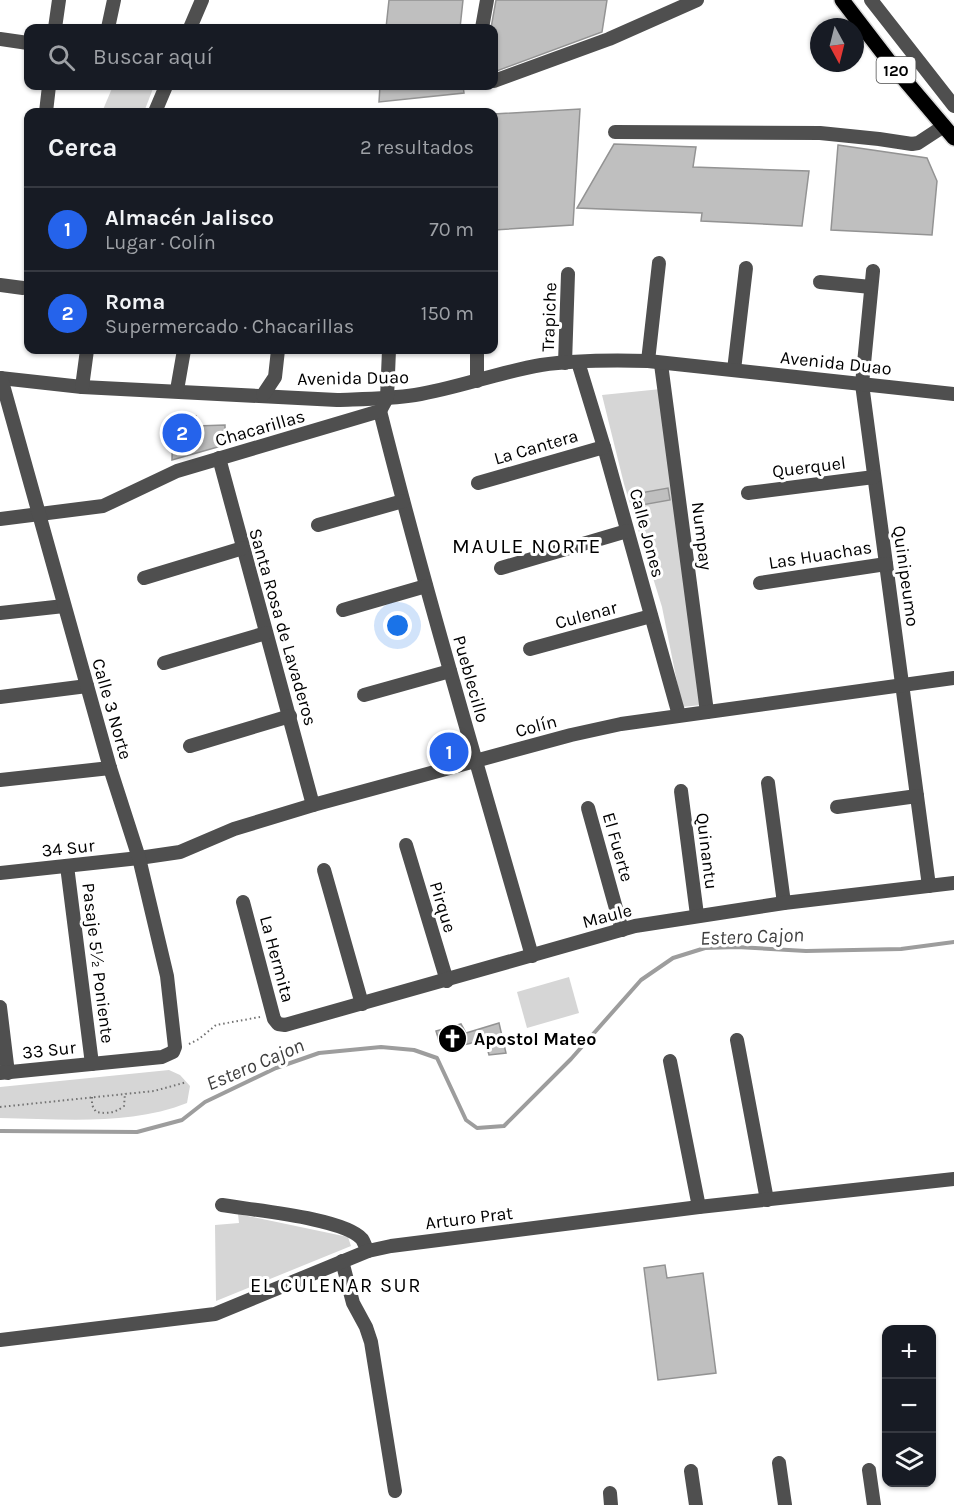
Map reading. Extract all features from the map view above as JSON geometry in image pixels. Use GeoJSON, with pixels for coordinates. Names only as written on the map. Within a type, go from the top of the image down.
{"type":"FeatureCollection","features":[{"type":"Feature","properties":{"kind":"main road","name":"120"},"geometry":{"type":"LineString","coordinates":[[842,0],[892,65],[949,132]]}},
{"type":"Feature","properties":{"kind":"street"},"geometry":{"type":"LineString","coordinates":[[56,24],[59,0]]}},
{"type":"Feature","properties":{"kind":"street"},"geometry":{"type":"LineString","coordinates":[[109,24],[114,0]]}},
{"type":"Feature","properties":{"kind":"street"},"geometry":{"type":"LineString","coordinates":[[192,24],[202,0]]}},
{"type":"Feature","properties":{"kind":"street"},"geometry":{"type":"LineString","coordinates":[[483,24],[487,0]]}},
{"type":"Feature","properties":{"kind":"street"},"geometry":{"type":"LineString","coordinates":[[498,80],[609,39],[697,0]]}},
{"type":"Feature","properties":{"kind":"street"},"geometry":{"type":"LineString","coordinates":[[871,0],[954,106]]}},
{"type":"Feature","properties":{"kind":"street"},"geometry":{"type":"LineString","coordinates":[[0,39],[24,42]]}},
{"type":"Feature","properties":{"kind":"street"},"geometry":{"type":"LineString","coordinates":[[46,108],[49,90]]}},
{"type":"Feature","properties":{"kind":"street"},"geometry":{"type":"LineString","coordinates":[[157,108],[164,90]]}},
{"type":"Feature","properties":{"kind":"street"},"geometry":{"type":"LineString","coordinates":[[615,132],[820,133],[912,144],[949,132]]}},
{"type":"Feature","properties":{"kind":"street","name":"Numpay"},"geometry":{"type":"LineString","coordinates":[[659,263],[654,362],[707,712]]}},
{"type":"Feature","properties":{"kind":"street"},"geometry":{"type":"LineString","coordinates":[[734,370],[746,268]]}},
{"type":"Feature","properties":{"kind":"street","name":"Quinipeumo"},"geometry":{"type":"LineString","coordinates":[[873,271],[862,384],[929,886]]}},
{"type":"Feature","properties":{"kind":"street","name":"Trapiche"},"geometry":{"type":"LineString","coordinates":[[568,274],[571,362]]}},
{"type":"Feature","properties":{"kind":"street"},"geometry":{"type":"LineString","coordinates":[[820,282],[871,287]]}},
{"type":"Feature","properties":{"kind":"street"},"geometry":{"type":"LineString","coordinates":[[0,285],[24,288]]}},
{"type":"Feature","properties":{"kind":"street"},"geometry":{"type":"LineString","coordinates":[[82,387],[86,354]]}},
{"type":"Feature","properties":{"kind":"street"},"geometry":{"type":"LineString","coordinates":[[177,390],[183,354]]}},
{"type":"Feature","properties":{"kind":"street"},"geometry":{"type":"LineString","coordinates":[[263,395],[275,377],[278,354]]}},
{"type":"Feature","properties":{"kind":"street"},"geometry":{"type":"LineString","coordinates":[[380,411],[387,398],[389,354]]}},
{"type":"Feature","properties":{"kind":"street"},"geometry":{"type":"LineString","coordinates":[[477,354],[477,381]]}},
{"type":"Feature","properties":{"kind":"street","name":"Avenida Duao"},"geometry":{"type":"LineString","coordinates":[[0,378],[82,387],[177,390],[337,400],[416,395],[527,368],[571,362],[654,362],[954,394]]}},
{"type":"Feature","properties":{"kind":"street","name":"Calle Jones"},"geometry":{"type":"LineString","coordinates":[[571,362],[604,447],[679,715]]}},
{"type":"Feature","properties":{"kind":"street","name":"Calle 3 Norte"},"geometry":{"type":"LineString","coordinates":[[0,378],[110,768],[139,858],[167,976],[175,1039],[172,1052]]}},
{"type":"Feature","properties":{"kind":"street","name":"Chacarillas"},"geometry":{"type":"LineString","coordinates":[[0,519],[103,506],[164,476],[380,411]]}},
{"type":"Feature","properties":{"kind":"street","name":"Pueblecillo"},"geometry":{"type":"LineString","coordinates":[[380,411],[426,586],[532,956]]}},
{"type":"Feature","properties":{"kind":"street","name":"La Cantera"},"geometry":{"type":"LineString","coordinates":[[478,483],[604,447]]}},
{"type":"Feature","properties":{"kind":"street","name":"Santa Rosa de Lavaderos"},"geometry":{"type":"LineString","coordinates":[[219,459],[313,805]]}},
{"type":"Feature","properties":{"kind":"street","name":"Querquel"},"geometry":{"type":"LineString","coordinates":[[748,493],[874,477]]}},
{"type":"Feature","properties":{"kind":"street"},"geometry":{"type":"LineString","coordinates":[[318,525],[403,501]]}},
{"type":"Feature","properties":{"kind":"street"},"geometry":{"type":"LineString","coordinates":[[501,568],[627,531]]}},
{"type":"Feature","properties":{"kind":"street"},"geometry":{"type":"LineString","coordinates":[[144,578],[243,548]]}},
{"type":"Feature","properties":{"kind":"street","name":"Las Huachas"},"geometry":{"type":"LineString","coordinates":[[760,583],[886,564]]}},
{"type":"Feature","properties":{"kind":"street"},"geometry":{"type":"LineString","coordinates":[[344,610],[426,586]]}},
{"type":"Feature","properties":{"kind":"street"},"geometry":{"type":"LineString","coordinates":[[0,613],[64,606]]}},
{"type":"Feature","properties":{"kind":"street","name":"Culenar"},"geometry":{"type":"LineString","coordinates":[[530,649],[651,616]]}},
{"type":"Feature","properties":{"kind":"street"},"geometry":{"type":"LineString","coordinates":[[164,663],[266,633]]}},
{"type":"Feature","properties":{"kind":"street"},"geometry":{"type":"LineString","coordinates":[[364,695],[450,671]]}},
{"type":"Feature","properties":{"kind":"street","name":"Colín"},"geometry":{"type":"LineString","coordinates":[[139,858],[185,850],[234,829],[313,805],[596,729],[679,715],[954,678]]}},
{"type":"Feature","properties":{"kind":"street"},"geometry":{"type":"LineString","coordinates":[[0,697],[87,686]]}},
{"type":"Feature","properties":{"kind":"street"},"geometry":{"type":"LineString","coordinates":[[190,746],[290,716]]}},
{"type":"Feature","properties":{"kind":"street"},"geometry":{"type":"LineString","coordinates":[[0,780],[110,768]]}},
{"type":"Feature","properties":{"kind":"street"},"geometry":{"type":"LineString","coordinates":[[768,783],[784,903]]}},
{"type":"Feature","properties":{"kind":"street","name":"Quinantu"},"geometry":{"type":"LineString","coordinates":[[681,791],[697,915]]}},
{"type":"Feature","properties":{"kind":"street"},"geometry":{"type":"LineString","coordinates":[[837,807],[917,796]]}},
{"type":"Feature","properties":{"kind":"street","name":"El Fuerte"},"geometry":{"type":"LineString","coordinates":[[588,808],[622,930]]}},
{"type":"Feature","properties":{"kind":"street","name":"Pirque"},"geometry":{"type":"LineString","coordinates":[[405,845],[447,981]]}},
{"type":"Feature","properties":{"kind":"street","name":"34 Sur"},"geometry":{"type":"LineString","coordinates":[[0,873],[139,858]]}},
{"type":"Feature","properties":{"kind":"street","name":"Pasaje 5½ Poniente"},"geometry":{"type":"LineString","coordinates":[[67,866],[92,1064]]}},
{"type":"Feature","properties":{"kind":"street"},"geometry":{"type":"LineString","coordinates":[[324,870],[362,1004]]}},
{"type":"Feature","properties":{"kind":"street","name":"Maule"},"geometry":{"type":"LineString","coordinates":[[278,1024],[285,1025],[447,981],[622,930],[697,915],[954,883]]}},
{"type":"Feature","properties":{"kind":"street","name":"La Hermita"},"geometry":{"type":"LineString","coordinates":[[243,902],[274,1019],[278,1024]]}},
{"type":"Feature","properties":{"kind":"street"},"geometry":{"type":"LineString","coordinates":[[0,1007],[4,1073]]}},
{"type":"Feature","properties":{"kind":"street"},"geometry":{"type":"LineString","coordinates":[[737,1040],[767,1200]]}},
{"type":"Feature","properties":{"kind":"street","name":"33 Sur"},"geometry":{"type":"LineString","coordinates":[[4,1073],[162,1057],[172,1052]]}},
{"type":"Feature","properties":{"kind":"street"},"geometry":{"type":"LineString","coordinates":[[670,1061],[699,1208]]}},
{"type":"Feature","properties":{"kind":"street","name":"Arturo Prat"},"geometry":{"type":"LineString","coordinates":[[0,1340],[214,1314],[368,1251],[392,1246],[954,1179]]}},
{"type":"Feature","properties":{"kind":"street"},"geometry":{"type":"LineString","coordinates":[[222,1205],[321,1221],[350,1230],[362,1239],[368,1251]]}},
{"type":"Feature","properties":{"kind":"street"},"geometry":{"type":"LineString","coordinates":[[342,1262],[353,1303],[366,1327],[370,1342],[395,1491]]}},
{"type":"Feature","properties":{"kind":"street"},"geometry":{"type":"LineString","coordinates":[[779,1463],[785,1505]]}},
{"type":"Feature","properties":{"kind":"street"},"geometry":{"type":"LineString","coordinates":[[869,1470],[874,1505]]}},
{"type":"Feature","properties":{"kind":"street"},"geometry":{"type":"LineString","coordinates":[[691,1472],[696,1505]]}},
{"type":"Feature","properties":{"kind":"path"},"geometry":{"type":"LineString","coordinates":[[172,1052],[199,1039],[216,1025],[258,1016],[278,1024]]}},
{"type":"Feature","properties":{"kind":"path"},"geometry":{"type":"LineString","coordinates":[[0,1107],[154,1091],[187,1082]]}},
{"type":"Feature","properties":{"kind":"path"},"geometry":{"type":"LineString","coordinates":[[92,1097],[92,1105],[96,1112],[115,1113],[124,1106],[126,1093]]}},
{"type":"Feature","properties":{"kind":"shaded area"},"geometry":{"type":"Polygon","coordinates":[[[111,90],[152,90],[146,108],[104,108],[111,90]]]}},
{"type":"Feature","properties":{"kind":"shaded area"},"geometry":{"type":"Polygon","coordinates":[[[661,389],[701,705],[682,707],[662,607],[624,484],[602,395],[661,389]]]}},
{"type":"Feature","properties":{"kind":"shaded area"},"geometry":{"type":"Polygon","coordinates":[[[569,977],[579,1013],[527,1028],[517,992],[569,977]]]}},
{"type":"Feature","properties":{"kind":"shaded area"},"geometry":{"type":"Polygon","coordinates":[[[169,1070],[180,1075],[190,1086],[187,1103],[142,1115],[95,1120],[0,1118],[0,1087],[169,1070]]]}},
{"type":"Feature","properties":{"kind":"shaded area"},"geometry":{"type":"Polygon","coordinates":[[[238,1214],[348,1237],[351,1246],[216,1301],[215,1225],[239,1223],[238,1214]]]}},
{"type":"Feature","properties":{"kind":"building"},"geometry":{"type":"Polygon","coordinates":[[[389,0],[463,0],[460,24],[386,24],[389,0]]]}},
{"type":"Feature","properties":{"kind":"building"},"geometry":{"type":"Polygon","coordinates":[[[496,0],[607,0],[602,32],[498,71],[498,24],[492,24],[496,0]]]}},
{"type":"Feature","properties":{"kind":"building"},"geometry":{"type":"Polygon","coordinates":[[[380,90],[464,90],[464,93],[379,102],[380,90]]]}},
{"type":"Feature","properties":{"kind":"building"},"geometry":{"type":"Polygon","coordinates":[[[580,109],[573,225],[498,230],[498,114],[580,109]]]}},
{"type":"Feature","properties":{"kind":"building"},"geometry":{"type":"Polygon","coordinates":[[[614,144],[696,147],[693,167],[809,171],[802,226],[701,221],[702,213],[577,208],[614,144]]]}},
{"type":"Feature","properties":{"kind":"building"},"geometry":{"type":"Polygon","coordinates":[[[838,145],[927,158],[937,181],[932,235],[831,230],[838,145]]]}},
{"type":"Feature","properties":{"kind":"building"},"geometry":{"type":"Polygon","coordinates":[[[173,416],[196,416],[196,426],[225,425],[225,445],[172,460],[173,416]]]}},
{"type":"Feature","properties":{"kind":"building"},"geometry":{"type":"Polygon","coordinates":[[[668,488],[670,500],[642,505],[640,493],[668,488]]]}},
{"type":"Feature","properties":{"kind":"building"},"geometry":{"type":"Polygon","coordinates":[[[459,742],[462,755],[439,761],[435,748],[459,742]]]}},
{"type":"Feature","properties":{"kind":"building","name":"Apostol Mateo"},"geometry":{"type":"Polygon","coordinates":[[[499,1023],[506,1053],[489,1055],[485,1040],[459,1046],[439,1041],[436,1031],[461,1024],[466,1033],[499,1023]]]}},
{"type":"Feature","properties":{"kind":"building"},"geometry":{"type":"Polygon","coordinates":[[[665,1265],[667,1278],[703,1273],[716,1373],[658,1380],[644,1268],[665,1265]]]}},
{"type":"Feature","properties":{"kind":"waterway","name":"Estero Cajon"},"geometry":{"type":"LineString","coordinates":[[0,1131],[137,1132],[182,1120],[205,1102],[276,1068],[319,1053],[381,1047],[414,1050],[437,1058],[466,1120],[477,1128],[504,1126],[571,1059],[641,980],[673,958],[705,948],[737,947],[806,951],[901,949],[954,942]]}},
{"type":"Feature","properties":{"kind":"place","name":"Roma"},"geometry":{"type":"Point","coordinates":[182,433]}},
{"type":"Feature","properties":{"kind":"place","name":"Almacén Jalisco"},"geometry":{"type":"Point","coordinates":[449,752]}},
{"type":"Feature","properties":{"kind":"place","name":"Apostol Mateo"},"geometry":{"type":"Point","coordinates":[453,1039]}},
{"type":"Feature","properties":{"kind":"district","name":"MAULE NORTE"},"geometry":{"type":"Point","coordinates":[527,546]}},
{"type":"Feature","properties":{"kind":"district","name":"EL CULENAR SUR"},"geometry":{"type":"Point","coordinates":[336,1285]}}]}
